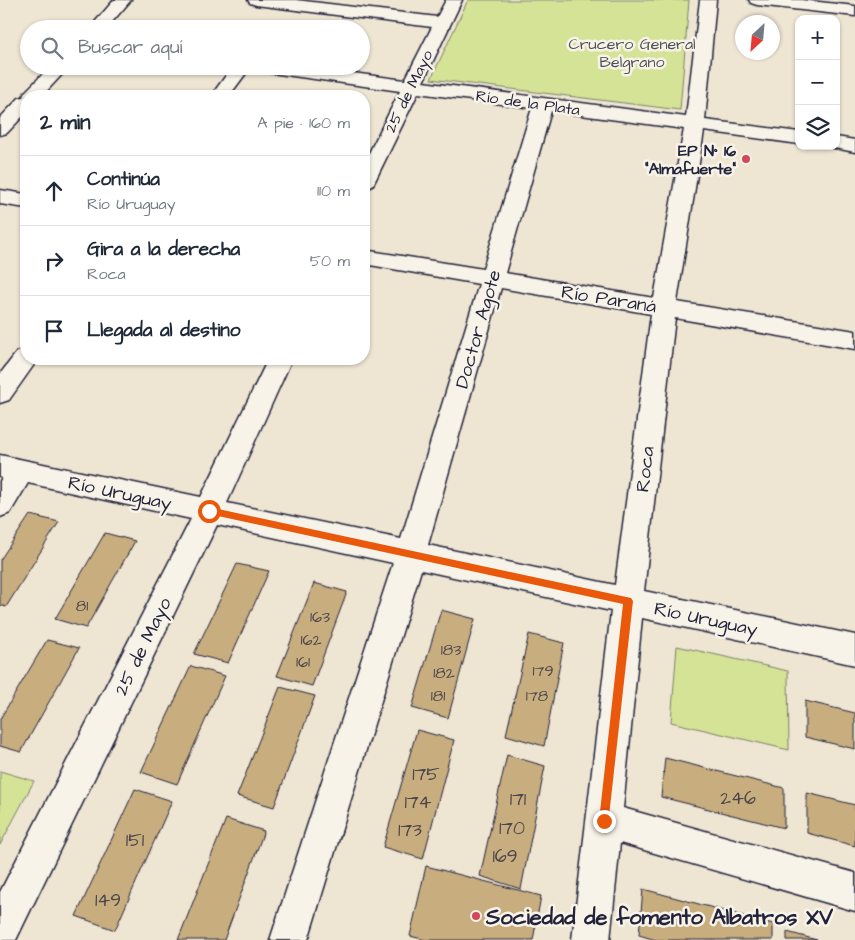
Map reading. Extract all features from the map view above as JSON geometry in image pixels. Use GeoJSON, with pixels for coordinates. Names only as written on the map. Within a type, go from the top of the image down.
{"type":"FeatureCollection","features":[{"type":"Feature","properties":{"kind":"street"},"geometry":{"type":"LineString","coordinates":[[105,20],[123,0]]}},
{"type":"Feature","properties":{"kind":"street"},"geometry":{"type":"LineString","coordinates":[[256,0],[442,23]]}},
{"type":"Feature","properties":{"kind":"street","name":"25 de Mayo"},"geometry":{"type":"LineString","coordinates":[[370,170],[454,0]]}},
{"type":"Feature","properties":{"kind":"street","name":"Roca"},"geometry":{"type":"LineString","coordinates":[[591,940],[628,601],[664,307],[695,124],[708,0]]}},
{"type":"Feature","properties":{"kind":"street"},"geometry":{"type":"LineString","coordinates":[[757,0],[855,11]]}},
{"type":"Feature","properties":{"kind":"street"},"geometry":{"type":"LineString","coordinates":[[38,90],[52,75]]}},
{"type":"Feature","properties":{"kind":"street"},"geometry":{"type":"LineString","coordinates":[[224,90],[235,75]]}},
{"type":"Feature","properties":{"kind":"street","name":"Río de la Plata"},"geometry":{"type":"LineString","coordinates":[[326,75],[795,137]]}},
{"type":"Feature","properties":{"kind":"street","name":"Doctor Agote"},"geometry":{"type":"LineString","coordinates":[[289,940],[411,554],[543,104]]}},
{"type":"Feature","properties":{"kind":"street"},"geometry":{"type":"LineString","coordinates":[[0,129],[20,108]]}},
{"type":"Feature","properties":{"kind":"street"},"geometry":{"type":"LineString","coordinates":[[840,144],[855,146]]}},
{"type":"Feature","properties":{"kind":"street"},"geometry":{"type":"LineString","coordinates":[[0,197],[20,200]]}},
{"type":"Feature","properties":{"kind":"street","name":"Río Paraná"},"geometry":{"type":"LineString","coordinates":[[370,258],[855,340]]}},
{"type":"Feature","properties":{"kind":"street"},"geometry":{"type":"LineString","coordinates":[[0,393],[21,365]]}},
{"type":"Feature","properties":{"kind":"street","name":"25 de Mayo"},"geometry":{"type":"LineString","coordinates":[[0,932],[209,511],[277,365]]}},
{"type":"Feature","properties":{"kind":"street"},"geometry":{"type":"LineString","coordinates":[[0,505],[11,468]]}},
{"type":"Feature","properties":{"kind":"street","name":"Río Uruguay"},"geometry":{"type":"LineString","coordinates":[[11,468],[855,650]]}},
{"type":"Feature","properties":{"kind":"street"},"geometry":{"type":"LineString","coordinates":[[604,821],[855,892]]}},
{"type":"Feature","properties":{"kind":"green space","name":"Crucero General Belgrano"},"geometry":{"type":"Polygon","coordinates":[[[468,0],[689,0],[680,110],[431,79],[468,0]]]}},
{"type":"Feature","properties":{"kind":"green space"},"geometry":{"type":"Polygon","coordinates":[[[677,646],[788,671],[789,750],[671,722],[677,646]]]}},
{"type":"Feature","properties":{"kind":"green space"},"geometry":{"type":"Polygon","coordinates":[[[0,771],[34,781],[0,845],[0,771]]]}},
{"type":"Feature","properties":{"kind":"building"},"geometry":{"type":"Polygon","coordinates":[[[30,515],[59,522],[6,607],[0,605],[0,560],[30,515]]]}},
{"type":"Feature","properties":{"kind":"building"},"geometry":{"type":"Polygon","coordinates":[[[105,533],[135,541],[86,628],[55,619],[105,533]]]}},
{"type":"Feature","properties":{"kind":"building"},"geometry":{"type":"Polygon","coordinates":[[[237,564],[269,571],[228,663],[194,654],[237,564]]]}},
{"type":"Feature","properties":{"kind":"building"},"geometry":{"type":"Polygon","coordinates":[[[314,583],[347,592],[312,686],[277,676],[314,583]]]}},
{"type":"Feature","properties":{"kind":"building"},"geometry":{"type":"Polygon","coordinates":[[[441,610],[475,619],[448,718],[412,708],[441,610]]]}},
{"type":"Feature","properties":{"kind":"building"},"geometry":{"type":"Polygon","coordinates":[[[529,634],[564,643],[544,746],[506,735],[529,634]]]}},
{"type":"Feature","properties":{"kind":"building"},"geometry":{"type":"Polygon","coordinates":[[[47,640],[79,648],[21,752],[0,746],[0,719],[47,640]]]}},
{"type":"Feature","properties":{"kind":"building"},"geometry":{"type":"Polygon","coordinates":[[[191,666],[225,676],[177,784],[141,772],[191,666]]]}},
{"type":"Feature","properties":{"kind":"building"},"geometry":{"type":"Polygon","coordinates":[[[280,687],[315,696],[274,807],[237,796],[280,687]]]}},
{"type":"Feature","properties":{"kind":"building"},"geometry":{"type":"Polygon","coordinates":[[[805,701],[855,713],[855,749],[805,737],[805,701]]]}},
{"type":"Feature","properties":{"kind":"building"},"geometry":{"type":"Polygon","coordinates":[[[417,730],[454,740],[423,859],[383,847],[417,730]]]}},
{"type":"Feature","properties":{"kind":"building"},"geometry":{"type":"Polygon","coordinates":[[[507,755],[545,766],[521,889],[480,876],[507,755]]]}},
{"type":"Feature","properties":{"kind":"building"},"geometry":{"type":"Polygon","coordinates":[[[665,758],[784,788],[784,828],[661,797],[665,758]]]}},
{"type":"Feature","properties":{"kind":"building"},"geometry":{"type":"Polygon","coordinates":[[[135,789],[172,801],[115,930],[76,916],[135,789]]]}},
{"type":"Feature","properties":{"kind":"building"},"geometry":{"type":"Polygon","coordinates":[[[807,793],[855,805],[855,846],[807,833],[807,793]]]}},
{"type":"Feature","properties":{"kind":"building"},"geometry":{"type":"Polygon","coordinates":[[[226,819],[264,831],[224,940],[178,940],[226,819]]]}},
{"type":"Feature","properties":{"kind":"building","name":"Sociedad de fomento Albatros XV"},"geometry":{"type":"Polygon","coordinates":[[[426,866],[541,896],[533,940],[426,940],[410,936],[426,866]]]}},
{"type":"Feature","properties":{"kind":"building"},"geometry":{"type":"Polygon","coordinates":[[[643,889],[773,924],[773,940],[656,940],[639,935],[643,889]]]}},
{"type":"Feature","properties":{"kind":"building"},"geometry":{"type":"Polygon","coordinates":[[[787,932],[817,940],[787,940],[787,932]]]}},
{"type":"Feature","properties":{"kind":"place","name":"EP N° 16 \"Almafuerte\""},"geometry":{"type":"Point","coordinates":[746,159]}},
{"type":"Feature","properties":{"kind":"place","name":"Sociedad de fomento Albatros XV"},"geometry":{"type":"Point","coordinates":[476,916]}},
{"type":"Feature","properties":{"kind":"route"},"geometry":{"type":"LineString","coordinates":[[209,511],[628,601],[604,821]]}}]}
